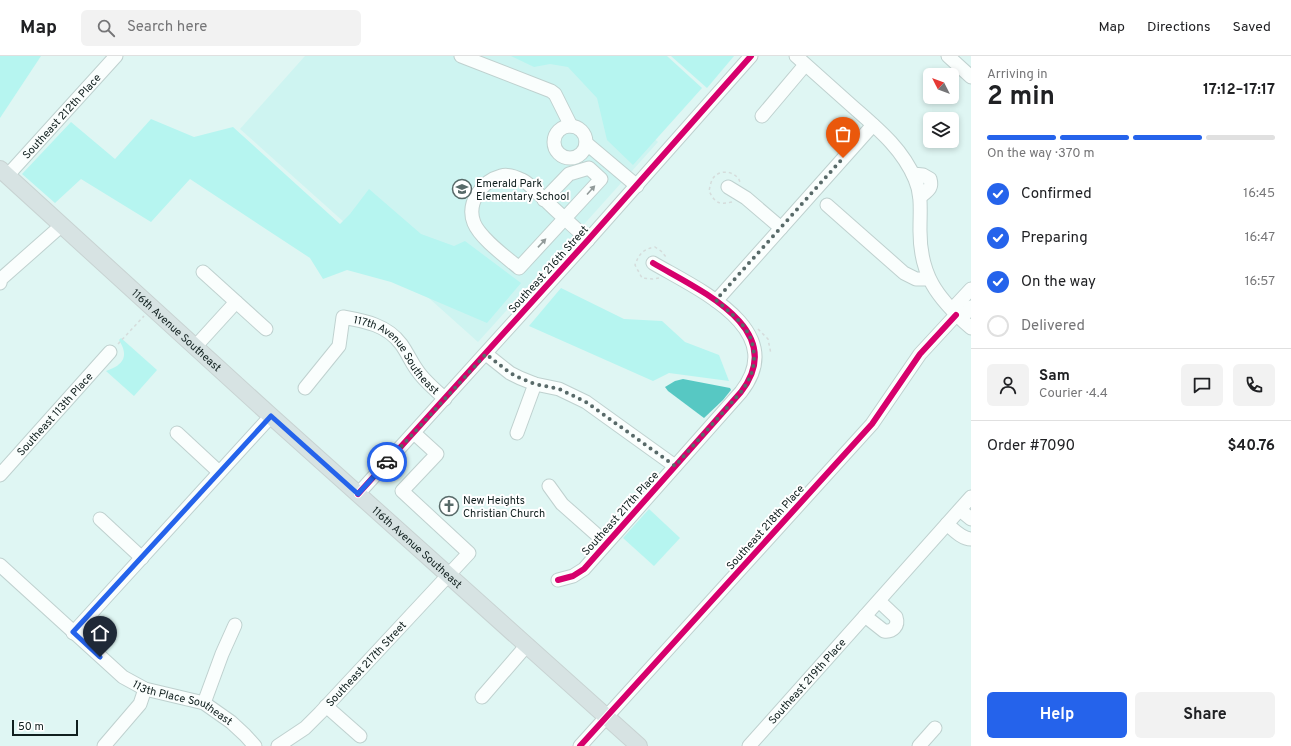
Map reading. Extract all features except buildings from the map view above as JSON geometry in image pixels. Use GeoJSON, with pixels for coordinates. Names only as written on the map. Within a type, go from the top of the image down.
{"type":"FeatureCollection","features":[{"type":"Feature","properties":{"kind":"main road","name":"116th Avenue Southeast"},"geometry":{"type":"LineString","coordinates":[[4,173],[271,416],[639,746]]}},
{"type":"Feature","properties":{"kind":"street","name":"Southeast 212th Place"},"geometry":{"type":"LineString","coordinates":[[4,173],[116,56]]}},
{"type":"Feature","properties":{"kind":"street"},"geometry":{"type":"LineString","coordinates":[[461,56],[551,91],[555,94],[571,126]]}},
{"type":"Feature","properties":{"kind":"street","name":"Southeast 216th Street"},"geometry":{"type":"LineString","coordinates":[[358,494],[637,186],[751,56]]}},
{"type":"Feature","properties":{"kind":"street"},"geometry":{"type":"LineString","coordinates":[[948,56],[971,77]]}},
{"type":"Feature","properties":{"kind":"street"},"geometry":{"type":"LineString","coordinates":[[762,116],[801,60],[891,141],[913,174],[920,197],[920,246],[929,279],[943,302],[971,328]]}},
{"type":"Feature","properties":{"kind":"street"},"geometry":{"type":"LineString","coordinates":[[716,300],[873,125]]}},
{"type":"Feature","properties":{"kind":"street"},"geometry":{"type":"LineString","coordinates":[[565,126],[571,126],[582,131],[586,143],[584,149],[575,157],[563,156],[558,152],[554,140],[560,129],[565,126]]}},
{"type":"Feature","properties":{"kind":"street"},"geometry":{"type":"LineString","coordinates":[[586,143],[637,186]]}},
{"type":"Feature","properties":{"kind":"street"},"geometry":{"type":"LineString","coordinates":[[544,200],[569,174],[589,168],[601,179],[565,218],[519,268],[481,234],[473,222],[471,213],[476,194],[494,179],[503,176],[512,176],[524,180],[544,200],[565,218],[588,240]]}},
{"type":"Feature","properties":{"kind":"street"},"geometry":{"type":"LineString","coordinates":[[728,187],[746,198],[781,228]]}},
{"type":"Feature","properties":{"kind":"street"},"geometry":{"type":"LineString","coordinates":[[827,205],[904,273],[916,279],[929,279]]}},
{"type":"Feature","properties":{"kind":"street"},"geometry":{"type":"LineString","coordinates":[[0,282],[1,279],[62,225]]}},
{"type":"Feature","properties":{"kind":"street","name":"Southeast 217th Place"},"geometry":{"type":"LineString","coordinates":[[558,580],[573,576],[584,569],[747,385],[753,372],[754,352],[750,335],[745,327],[716,300],[653,263]]}},
{"type":"Feature","properties":{"kind":"street"},"geometry":{"type":"LineString","coordinates":[[203,272],[266,329]]}},
{"type":"Feature","properties":{"kind":"street"},"geometry":{"type":"LineString","coordinates":[[956,315],[957,304],[971,289]]}},
{"type":"Feature","properties":{"kind":"street"},"geometry":{"type":"LineString","coordinates":[[196,347],[236,302]]}},
{"type":"Feature","properties":{"kind":"street"},"geometry":{"type":"LineString","coordinates":[[956,315],[966,313],[971,307]]}},
{"type":"Feature","properties":{"kind":"street","name":"Southeast 218th Place"},"geometry":{"type":"LineString","coordinates":[[580,746],[872,424],[920,354],[956,315]]}},
{"type":"Feature","properties":{"kind":"street","name":"117th Avenue Southeast"},"geometry":{"type":"LineString","coordinates":[[305,388],[339,346],[343,317],[366,322],[382,328],[390,333],[400,344],[421,376],[445,399]]}},
{"type":"Feature","properties":{"kind":"street","name":"Southeast 113th Place"},"geometry":{"type":"LineString","coordinates":[[0,475],[110,352]]}},
{"type":"Feature","properties":{"kind":"street"},"geometry":{"type":"LineString","coordinates":[[486,354],[510,373],[535,384],[559,389],[586,402],[675,466]]}},
{"type":"Feature","properties":{"kind":"street"},"geometry":{"type":"LineString","coordinates":[[517,432],[535,384]]}},
{"type":"Feature","properties":{"kind":"street"},"geometry":{"type":"LineString","coordinates":[[73,632],[271,416]]}},
{"type":"Feature","properties":{"kind":"street"},"geometry":{"type":"LineString","coordinates":[[177,433],[219,472]]}},
{"type":"Feature","properties":{"kind":"street","name":"Southeast 217th Street"},"geometry":{"type":"LineString","coordinates":[[278,746],[305,728],[469,553],[402,492],[437,454],[414,433]]}},
{"type":"Feature","properties":{"kind":"street"},"geometry":{"type":"LineString","coordinates":[[549,486],[562,504],[606,543]]}},
{"type":"Feature","properties":{"kind":"street","name":"Southeast 219th Place"},"geometry":{"type":"LineString","coordinates":[[749,746],[971,497]]}},
{"type":"Feature","properties":{"kind":"street"},"geometry":{"type":"LineString","coordinates":[[960,510],[971,519]]}},
{"type":"Feature","properties":{"kind":"street"},"geometry":{"type":"LineString","coordinates":[[100,519],[142,558]]}},
{"type":"Feature","properties":{"kind":"street"},"geometry":{"type":"LineString","coordinates":[[947,524],[962,537],[971,539]]}},
{"type":"Feature","properties":{"kind":"street","name":"113th Place Southeast"},"geometry":{"type":"LineString","coordinates":[[0,566],[123,677],[145,689],[204,703],[231,722],[255,746]]}},
{"type":"Feature","properties":{"kind":"street"},"geometry":{"type":"LineString","coordinates":[[865,616],[884,631],[895,628],[897,624],[896,617],[879,601]]}},
{"type":"Feature","properties":{"kind":"street"},"geometry":{"type":"LineString","coordinates":[[204,703],[222,654],[235,625]]}},
{"type":"Feature","properties":{"kind":"street"},"geometry":{"type":"LineString","coordinates":[[482,697],[528,645]]}},
{"type":"Feature","properties":{"kind":"street"},"geometry":{"type":"LineString","coordinates":[[104,746],[140,704],[145,689]]}},
{"type":"Feature","properties":{"kind":"street"},"geometry":{"type":"LineString","coordinates":[[326,706],[360,736]]}},
{"type":"Feature","properties":{"kind":"street"},"geometry":{"type":"LineString","coordinates":[[919,746],[935,728]]}},
{"type":"Feature","properties":{"kind":"path"},"geometry":{"type":"LineString","coordinates":[[110,352],[152,307]]}},
{"type":"Feature","properties":{"kind":"path"},"geometry":{"type":"LineString","coordinates":[[757,329],[768,339],[771,354]]}},
{"type":"Feature","properties":{"kind":"shaded area"},"geometry":{"type":"Polygon","coordinates":[[[0,56],[41,56],[0,118],[0,56]]]}},
{"type":"Feature","properties":{"kind":"shaded area","name":"Emerald Park Elementary School"},"geometry":{"type":"Polygon","coordinates":[[[305,56],[561,56],[658,142],[478,342],[240,129],[305,56]]]}},
{"type":"Feature","properties":{"kind":"shaded area"},"geometry":{"type":"Polygon","coordinates":[[[511,56],[667,56],[702,88],[633,165],[607,140],[597,98],[568,67],[550,64],[534,67],[511,56]]]}},
{"type":"Feature","properties":{"kind":"shaded area"},"geometry":{"type":"Polygon","coordinates":[[[671,56],[734,56],[707,88],[671,56]]]}},
{"type":"Feature","properties":{"kind":"shaded area"},"geometry":{"type":"Polygon","coordinates":[[[151,119],[194,137],[233,127],[340,224],[350,214],[369,189],[421,234],[454,246],[465,241],[521,283],[487,323],[391,282],[347,270],[323,279],[310,258],[190,179],[151,222],[81,179],[55,203],[22,174],[71,122],[115,159],[151,119]]]}},
{"type":"Feature","properties":{"kind":"shaded area"},"geometry":{"type":"Polygon","coordinates":[[[561,288],[624,319],[662,321],[685,342],[719,355],[729,381],[669,373],[653,381],[529,326],[561,288]]]}},
{"type":"Feature","properties":{"kind":"shaded area"},"geometry":{"type":"Polygon","coordinates":[[[121,338],[157,370],[134,396],[106,371],[117,366],[123,359],[124,351],[119,340],[121,338]]]}},
{"type":"Feature","properties":{"kind":"shaded area"},"geometry":{"type":"Polygon","coordinates":[[[683,379],[730,388],[731,390],[704,418],[668,391],[665,387],[675,381],[683,379]]]}},
{"type":"Feature","properties":{"kind":"shaded area"},"geometry":{"type":"Polygon","coordinates":[[[649,509],[680,538],[654,566],[623,538],[649,509]]]}},
{"type":"Feature","properties":{"kind":"cycle path"},"geometry":{"type":"LineString","coordinates":[[358,494],[588,240],[751,56]]}},
{"type":"Feature","properties":{"kind":"cycle path"},"geometry":{"type":"LineString","coordinates":[[558,580],[573,576],[584,569],[741,392],[753,369],[754,349],[746,330],[732,314],[692,285],[653,263]]}},
{"type":"Feature","properties":{"kind":"cycle path"},"geometry":{"type":"LineString","coordinates":[[580,746],[872,424],[920,354],[956,315]]}},
{"type":"Feature","properties":{"kind":"way so far"},"geometry":{"type":"LineString","coordinates":[[387,462],[486,354],[510,373],[520,378],[535,384],[559,389],[586,402],[675,466],[747,385],[753,372],[754,352],[750,335],[739,320],[716,300],[843,158]]}},
{"type":"Feature","properties":{"kind":"place","name":"Emerald Park Elementary School"},"geometry":{"type":"Point","coordinates":[462,189]}},
{"type":"Feature","properties":{"kind":"place","name":"New Heights Christian Church"},"geometry":{"type":"Point","coordinates":[449,506]}},
{"type":"Feature","properties":{"kind":"route"},"geometry":{"type":"LineString","coordinates":[[100,657],[73,632],[271,416],[358,494],[387,462]]}}]}
